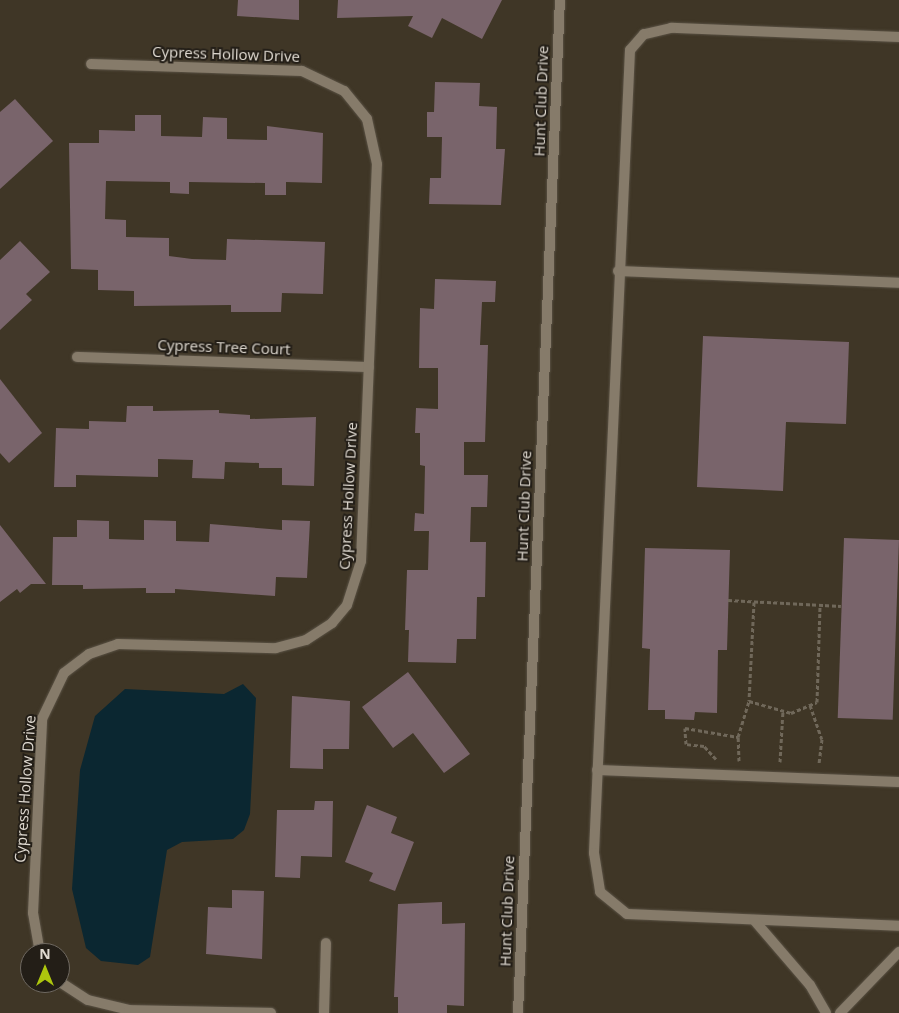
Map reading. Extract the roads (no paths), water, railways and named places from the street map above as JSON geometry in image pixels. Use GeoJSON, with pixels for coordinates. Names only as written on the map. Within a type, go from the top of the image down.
{"type":"FeatureCollection","features":[{"type":"Feature","properties":{"kind":"street","name":"Hunt Club Drive"},"geometry":{"type":"LineString","coordinates":[[518,1013],[560,0]]}},
{"type":"Feature","properties":{"kind":"street"},"geometry":{"type":"LineString","coordinates":[[899,37],[671,28],[644,34],[628,58],[594,872],[607,902],[627,914],[899,926]]}},
{"type":"Feature","properties":{"kind":"street","name":"Cypress Hollow Drive"},"geometry":{"type":"LineString","coordinates":[[38,943],[33,913],[42,720],[55,685],[76,662],[111,646],[276,648],[306,640],[332,623],[347,605],[359,576],[377,164],[373,133],[355,101],[331,82],[302,71],[91,64]]}},
{"type":"Feature","properties":{"kind":"street"},"geometry":{"type":"LineString","coordinates":[[618,271],[899,283]]}},
{"type":"Feature","properties":{"kind":"street","name":"Cypress Tree Court"},"geometry":{"type":"LineString","coordinates":[[77,357],[369,367]]}},
{"type":"Feature","properties":{"kind":"street"},"geometry":{"type":"LineString","coordinates":[[598,770],[899,782]]}},
{"type":"Feature","properties":{"kind":"street"},"geometry":{"type":"LineString","coordinates":[[754,920],[810,986],[826,1013]]}},
{"type":"Feature","properties":{"kind":"street"},"geometry":{"type":"LineString","coordinates":[[324,1013],[326,943]]}},
{"type":"Feature","properties":{"kind":"street"},"geometry":{"type":"LineString","coordinates":[[840,1013],[899,952]]}},
{"type":"Feature","properties":{"kind":"street"},"geometry":{"type":"LineString","coordinates":[[70,988],[88,1000],[128,1012],[271,1013]]}},
{"type":"Feature","properties":{"kind":"water"},"geometry":{"type":"Polygon","coordinates":[[[243,684],[256,698],[250,814],[244,830],[233,839],[182,842],[167,850],[150,957],[138,965],[101,961],[86,948],[72,889],[80,770],[95,716],[125,689],[224,694],[243,684]]]}}]}
